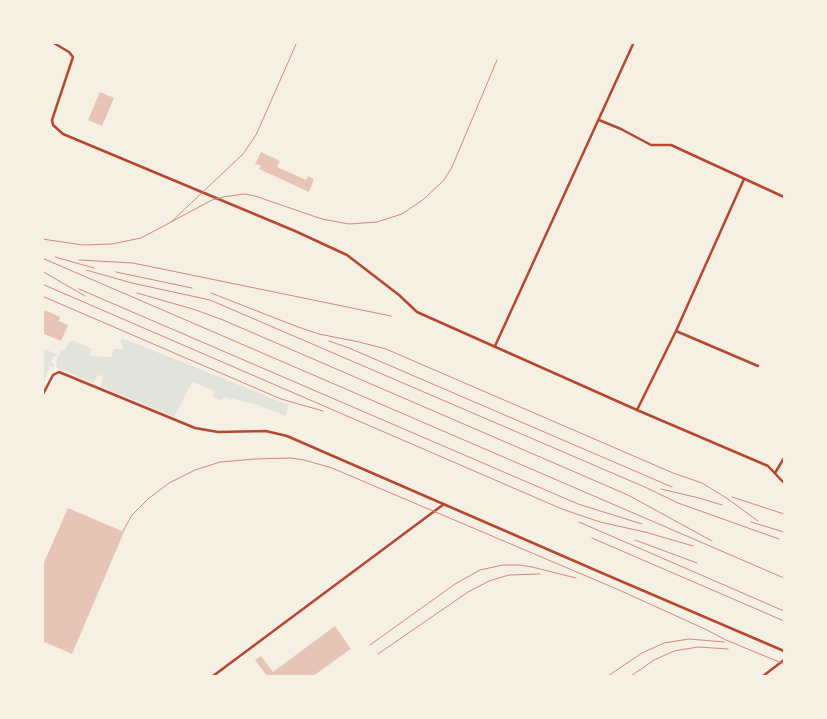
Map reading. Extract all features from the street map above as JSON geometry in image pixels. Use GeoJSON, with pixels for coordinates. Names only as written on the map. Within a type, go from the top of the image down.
{"type":"FeatureCollection","features":[{"type":"Feature","properties":{"kind":"street"},"geometry":{"type":"LineString","coordinates":[[52,42],[69,52],[73,57],[52,114],[53,125],[57,130],[347,255],[399,295],[417,312],[768,466],[784,483]]}},
{"type":"Feature","properties":{"kind":"street"},"geometry":{"type":"LineString","coordinates":[[495,346],[634,42]]}},
{"type":"Feature","properties":{"kind":"street"},"geometry":{"type":"LineString","coordinates":[[599,120],[622,129],[651,145],[671,145],[784,197]]}},
{"type":"Feature","properties":{"kind":"street"},"geometry":{"type":"LineString","coordinates":[[637,410],[676,331],[744,179]]}},
{"type":"Feature","properties":{"kind":"street"},"geometry":{"type":"LineString","coordinates":[[676,331],[758,366]]}},
{"type":"Feature","properties":{"kind":"street"},"geometry":{"type":"LineString","coordinates":[[42,396],[53,375],[56,372],[64,373],[195,428],[218,432],[266,431],[287,436],[784,651]]}},
{"type":"Feature","properties":{"kind":"street"},"geometry":{"type":"LineString","coordinates":[[776,473],[784,458]]}},
{"type":"Feature","properties":{"kind":"street"},"geometry":{"type":"LineString","coordinates":[[212,676],[444,504]]}},
{"type":"Feature","properties":{"kind":"street"},"geometry":{"type":"LineString","coordinates":[[763,676],[784,660]]}},
{"type":"Feature","properties":{"kind":"shaded area"},"geometry":{"type":"Polygon","coordinates":[[[122,338],[289,405],[285,416],[258,405],[225,397],[221,400],[214,398],[213,390],[192,382],[174,417],[102,387],[102,376],[98,375],[94,383],[57,368],[56,361],[61,350],[65,350],[72,340],[92,349],[89,356],[111,357],[114,349],[122,349],[123,346],[120,342],[122,338]]]}},
{"type":"Feature","properties":{"kind":"shaded area"},"geometry":{"type":"Polygon","coordinates":[[[43,349],[57,354],[57,356],[54,356],[51,362],[54,364],[54,368],[49,366],[43,385],[43,349]]]}},
{"type":"Feature","properties":{"kind":"building"},"geometry":{"type":"Polygon","coordinates":[[[100,92],[114,98],[102,126],[88,120],[100,92]]]}},
{"type":"Feature","properties":{"kind":"building"},"geometry":{"type":"Polygon","coordinates":[[[261,152],[280,161],[277,167],[306,180],[308,176],[314,179],[309,192],[259,169],[261,166],[255,164],[261,152]]]}},
{"type":"Feature","properties":{"kind":"building"},"geometry":{"type":"Polygon","coordinates":[[[45,310],[60,317],[59,321],[68,325],[61,341],[42,333],[42,312],[44,313],[45,310]]]}},
{"type":"Feature","properties":{"kind":"building"},"geometry":{"type":"Polygon","coordinates":[[[68,508],[124,532],[72,654],[42,641],[42,567],[68,508]]]}},
{"type":"Feature","properties":{"kind":"building"},"geometry":{"type":"Polygon","coordinates":[[[335,626],[351,649],[313,676],[267,676],[255,660],[261,656],[273,672],[335,626]]]}},
{"type":"Feature","properties":{"kind":"railway"},"geometry":{"type":"LineString","coordinates":[[42,239],[83,245],[112,244],[141,238],[171,222],[243,154],[256,135],[297,42]]}},
{"type":"Feature","properties":{"kind":"railway"},"geometry":{"type":"LineString","coordinates":[[171,222],[212,200],[244,194],[322,219],[349,224],[377,222],[402,214],[424,199],[444,180],[452,167],[497,60]]}},
{"type":"Feature","properties":{"kind":"railway"},"geometry":{"type":"LineString","coordinates":[[55,257],[94,268]]}},
{"type":"Feature","properties":{"kind":"railway"},"geometry":{"type":"LineString","coordinates":[[42,258],[784,578]]}},
{"type":"Feature","properties":{"kind":"railway"},"geometry":{"type":"LineString","coordinates":[[79,260],[133,263],[391,316]]}},
{"type":"Feature","properties":{"kind":"railway"},"geometry":{"type":"LineString","coordinates":[[86,270],[132,283],[210,300],[678,503],[779,539]]}},
{"type":"Feature","properties":{"kind":"railway"},"geometry":{"type":"LineString","coordinates":[[42,271],[85,296]]}},
{"type":"Feature","properties":{"kind":"railway"},"geometry":{"type":"LineString","coordinates":[[116,272],[192,288]]}},
{"type":"Feature","properties":{"kind":"railway"},"geometry":{"type":"LineString","coordinates":[[42,284],[562,509],[600,522],[645,532],[693,546]]}},
{"type":"Feature","properties":{"kind":"railway"},"geometry":{"type":"LineString","coordinates":[[79,289],[578,504],[642,524]]}},
{"type":"Feature","properties":{"kind":"railway"},"geometry":{"type":"LineString","coordinates":[[137,293],[223,320],[628,495],[712,541]]}},
{"type":"Feature","properties":{"kind":"railway"},"geometry":{"type":"LineString","coordinates":[[211,293],[319,334],[386,349],[673,473],[702,483],[758,521]]}},
{"type":"Feature","properties":{"kind":"railway"},"geometry":{"type":"LineString","coordinates":[[42,296],[281,399],[323,411]]}},
{"type":"Feature","properties":{"kind":"railway"},"geometry":{"type":"LineString","coordinates":[[329,341],[672,487]]}},
{"type":"Feature","properties":{"kind":"railway"},"geometry":{"type":"LineString","coordinates":[[123,531],[132,515],[148,499],[169,483],[195,470],[220,462],[291,458],[304,460],[332,468],[619,590],[726,640],[784,664]]}},
{"type":"Feature","properties":{"kind":"railway"},"geometry":{"type":"LineString","coordinates":[[661,489],[722,505]]}},
{"type":"Feature","properties":{"kind":"railway"},"geometry":{"type":"LineString","coordinates":[[732,497],[784,514]]}},
{"type":"Feature","properties":{"kind":"railway"},"geometry":{"type":"LineString","coordinates":[[579,522],[784,611]]}},
{"type":"Feature","properties":{"kind":"railway"},"geometry":{"type":"LineString","coordinates":[[751,522],[784,532]]}},
{"type":"Feature","properties":{"kind":"railway"},"geometry":{"type":"LineString","coordinates":[[592,538],[784,621]]}},
{"type":"Feature","properties":{"kind":"railway"},"geometry":{"type":"LineString","coordinates":[[635,540],[697,563]]}},
{"type":"Feature","properties":{"kind":"railway"},"geometry":{"type":"LineString","coordinates":[[370,645],[455,584],[480,570],[503,565],[519,565],[576,578]]}},
{"type":"Feature","properties":{"kind":"railway"},"geometry":{"type":"LineString","coordinates":[[378,654],[468,592],[489,581],[509,575],[540,574]]}},
{"type":"Feature","properties":{"kind":"railway"},"geometry":{"type":"LineString","coordinates":[[608,676],[642,653],[664,643],[689,639],[724,642]]}},
{"type":"Feature","properties":{"kind":"railway"},"geometry":{"type":"LineString","coordinates":[[631,676],[654,660],[674,651],[698,647],[728,649]]}}]}
